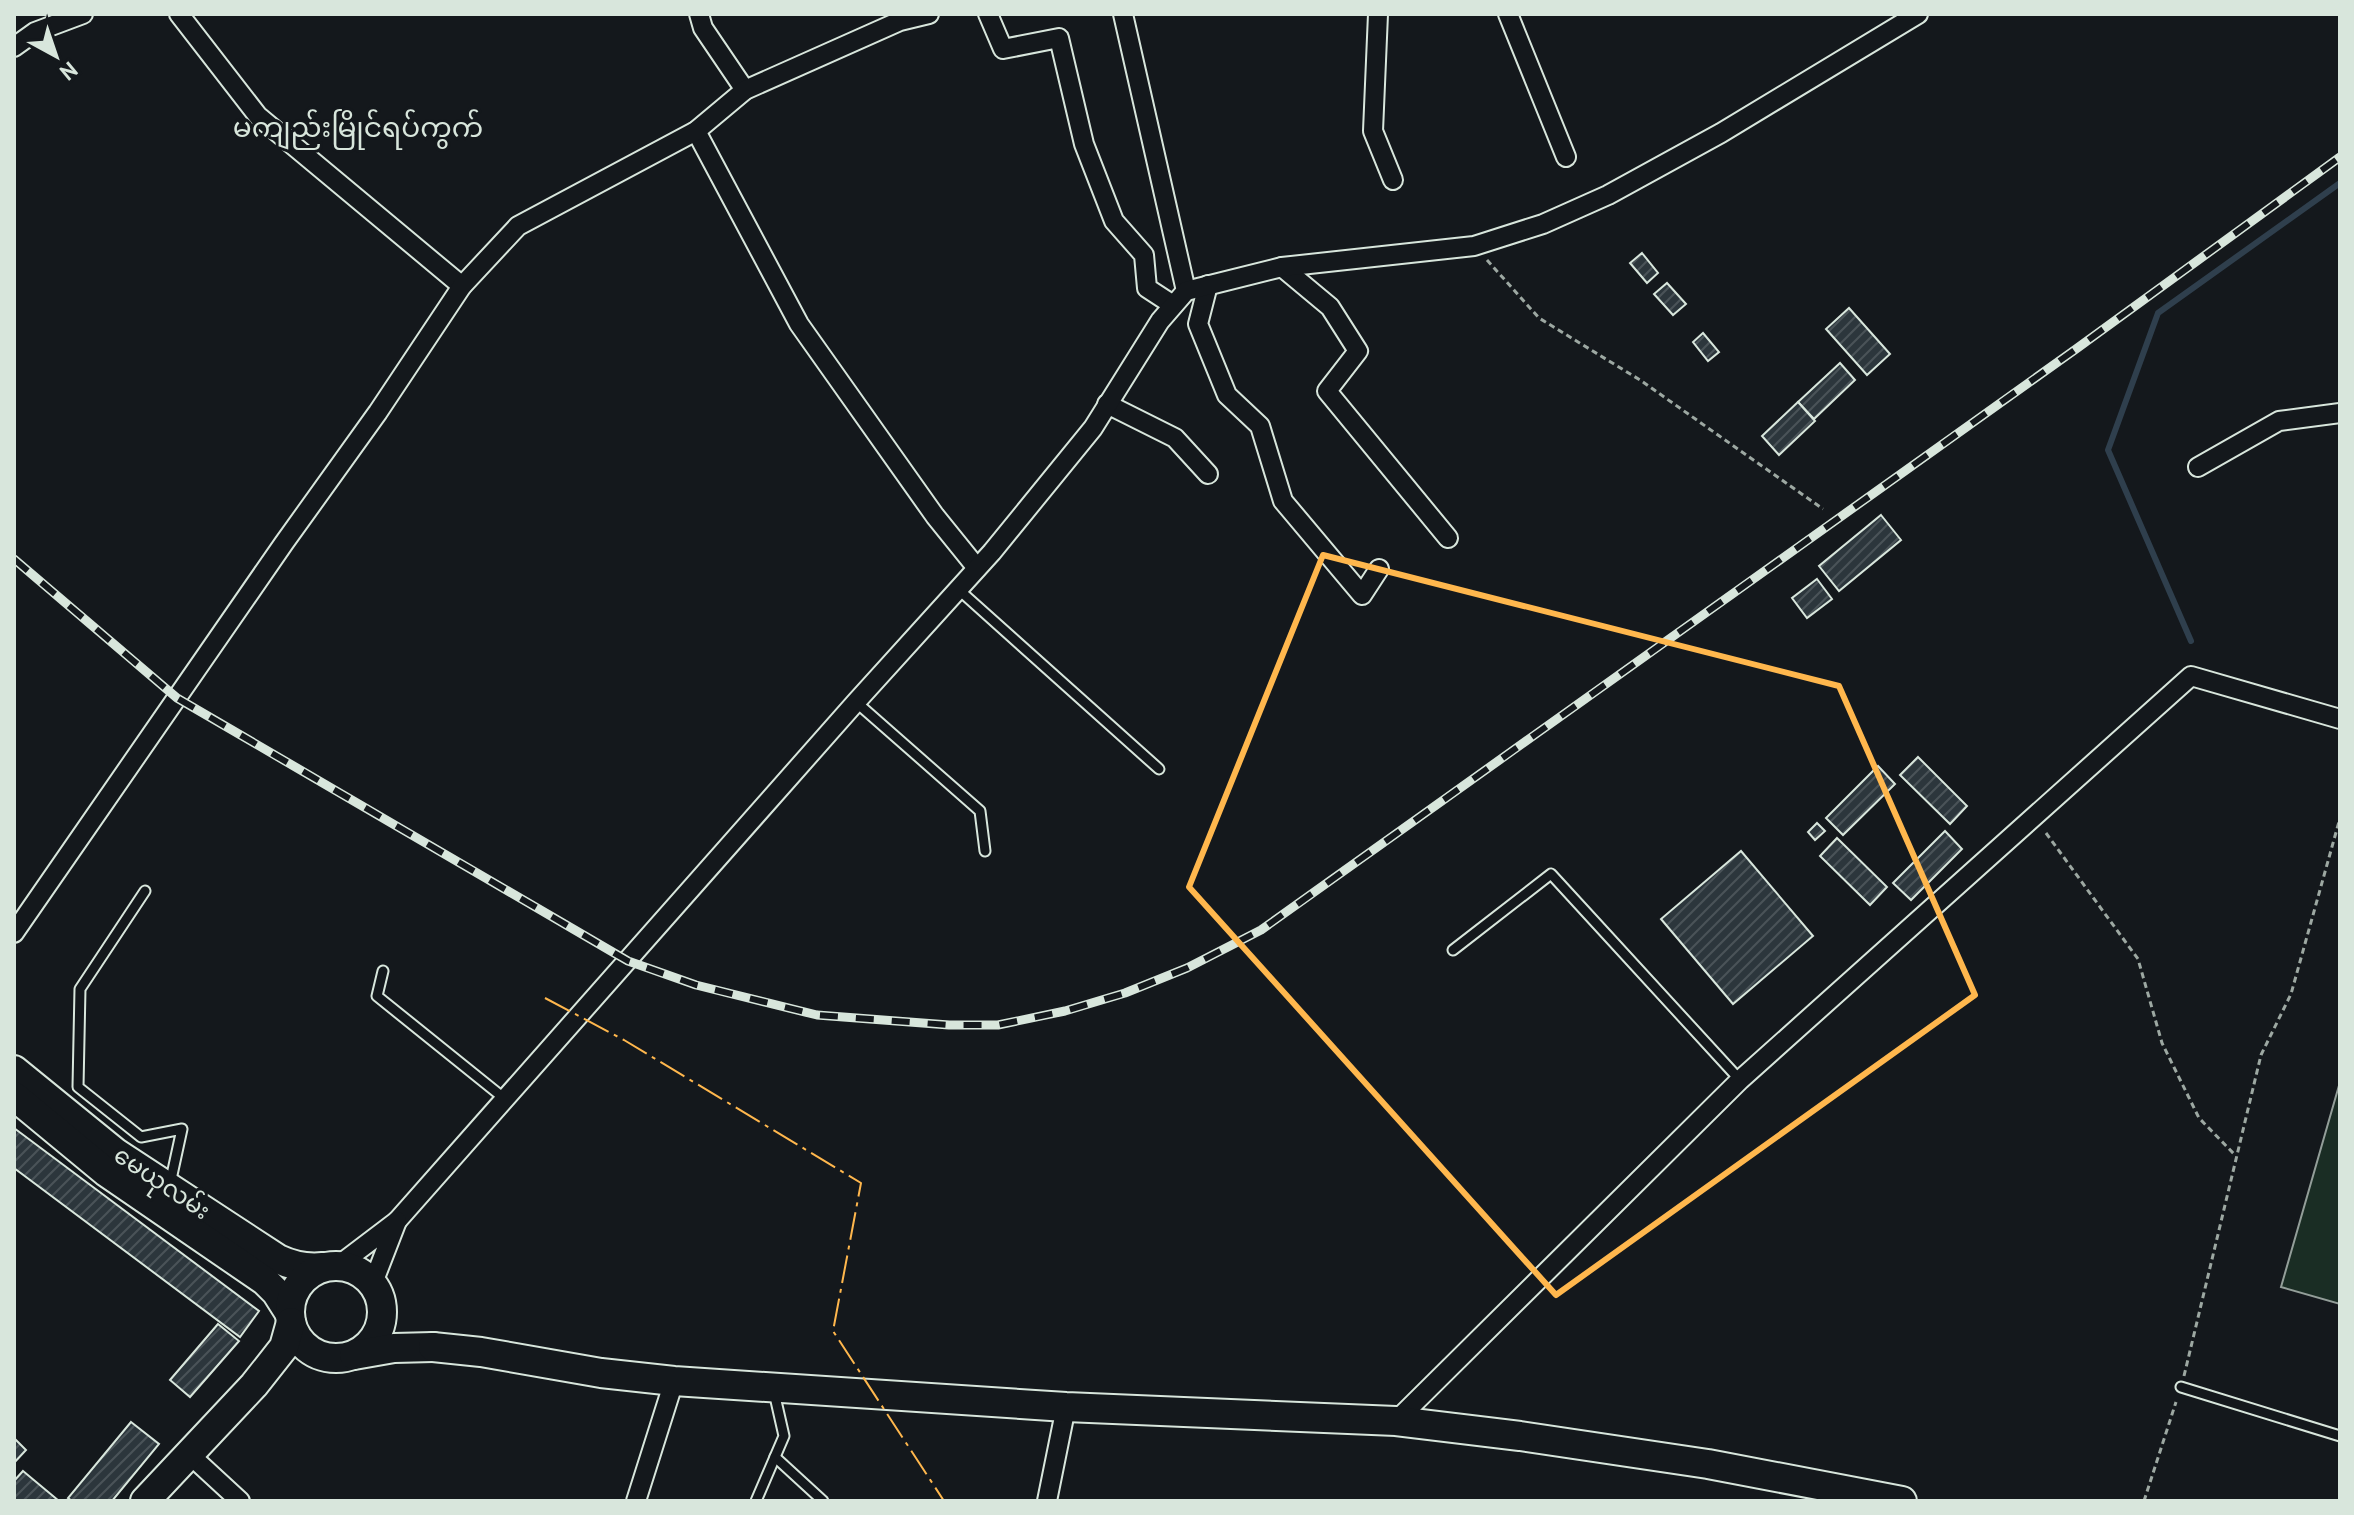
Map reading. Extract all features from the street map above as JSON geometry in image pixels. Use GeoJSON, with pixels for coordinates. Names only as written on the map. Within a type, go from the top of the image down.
{"type":"FeatureCollection","features":[{"type":"Feature","properties":{"kind":"main road","name":"မေယုလမ်း"},"geometry":{"type":"LineString","coordinates":[[14,1070],[116,1153],[278,1259],[310,1269],[331,1266]]}},
{"type":"Feature","properties":{"kind":"main road","name":"မေယုလမ်း"},"geometry":{"type":"LineString","coordinates":[[14,1096],[106,1172],[265,1281],[276,1292],[290,1318]]}},
{"type":"Feature","properties":{"kind":"main road"},"geometry":{"type":"LineString","coordinates":[[145,1501],[254,1385],[284,1347],[292,1299],[298,1285],[309,1274],[331,1266],[363,1274],[405,1329],[433,1347]]}},
{"type":"Feature","properties":{"kind":"main road"},"geometry":{"type":"LineString","coordinates":[[352,1355],[366,1347],[376,1336],[382,1321],[382,1306],[375,1287]]}},
{"type":"Feature","properties":{"kind":"main road"},"geometry":{"type":"LineString","coordinates":[[290,1318],[302,1344],[324,1357]]}},
{"type":"Feature","properties":{"kind":"main road"},"geometry":{"type":"LineString","coordinates":[[254,1385],[324,1357],[338,1358],[394,1348],[433,1347],[674,1381],[1066,1407],[1396,1421],[1708,1464],[1895,1500]]}},
{"type":"Feature","properties":{"kind":"street"},"geometry":{"type":"LineString","coordinates":[[14,47],[35,32],[83,14]]}},
{"type":"Feature","properties":{"kind":"street"},"geometry":{"type":"LineString","coordinates":[[179,14],[258,116],[462,286]]}},
{"type":"Feature","properties":{"kind":"street"},"geometry":{"type":"LineString","coordinates":[[699,14],[703,28],[745,90]]}},
{"type":"Feature","properties":{"kind":"street"},"geometry":{"type":"LineString","coordinates":[[14,933],[378,412],[462,286],[518,226],[696,131],[745,90],[900,21],[929,14]]}},
{"type":"Feature","properties":{"kind":"street"},"geometry":{"type":"LineString","coordinates":[[988,14],[1003,49],[1059,38],[1084,144],[1114,221],[1144,255],[1147,288],[1179,298]]}},
{"type":"Feature","properties":{"kind":"street"},"geometry":{"type":"LineString","coordinates":[[1123,14],[1179,298]]}},
{"type":"Feature","properties":{"kind":"street"},"geometry":{"type":"LineString","coordinates":[[1378,14],[1373,131],[1393,180]]}},
{"type":"Feature","properties":{"kind":"street"},"geometry":{"type":"LineString","coordinates":[[1508,14],[1566,157]]}},
{"type":"Feature","properties":{"kind":"street"},"geometry":{"type":"LineString","coordinates":[[331,1266],[397,1221],[977,568],[1093,428],[1160,321],[1179,298],[1208,285],[1282,267],[1474,246],[1543,224],[1608,195],[1721,133],[1918,14]]}},
{"type":"Feature","properties":{"kind":"street"},"geometry":{"type":"LineString","coordinates":[[696,131],[799,324],[935,516],[977,568]]}},
{"type":"Feature","properties":{"kind":"street"},"geometry":{"type":"LineString","coordinates":[[1282,267],[1330,307],[1358,351],[1327,391],[1448,538]]}},
{"type":"Feature","properties":{"kind":"street"},"geometry":{"type":"LineString","coordinates":[[1208,285],[1198,324],[1227,395],[1260,426],[1283,501],[1362,595],[1379,569]]}},
{"type":"Feature","properties":{"kind":"street"},"geometry":{"type":"LineString","coordinates":[[1107,404],[1175,438],[1208,474]]}},
{"type":"Feature","properties":{"kind":"street"},"geometry":{"type":"LineString","coordinates":[[2198,467],[2279,421],[2340,413]]}},
{"type":"Feature","properties":{"kind":"street"},"geometry":{"type":"LineString","coordinates":[[1396,1421],[1740,1080],[2191,676],[2340,719]]}},
{"type":"Feature","properties":{"kind":"street"},"geometry":{"type":"LineString","coordinates":[[375,1287],[397,1221]]}},
{"type":"Feature","properties":{"kind":"street"},"geometry":{"type":"LineString","coordinates":[[636,1501],[674,1381]]}},
{"type":"Feature","properties":{"kind":"street"},"geometry":{"type":"LineString","coordinates":[[1047,1501],[1066,1407]]}},
{"type":"Feature","properties":{"kind":"street"},"geometry":{"type":"LineString","coordinates":[[189,1454],[240,1501]]}},
{"type":"Feature","properties":{"kind":"lane"},"geometry":{"type":"LineString","coordinates":[[958,589],[1159,769]]}},
{"type":"Feature","properties":{"kind":"lane"},"geometry":{"type":"LineString","coordinates":[[856,702],[980,811],[985,851]]}},
{"type":"Feature","properties":{"kind":"lane"},"geometry":{"type":"LineString","coordinates":[[1453,950],[1551,874],[1740,1080]]}},
{"type":"Feature","properties":{"kind":"lane"},"geometry":{"type":"LineString","coordinates":[[145,891],[80,989],[78,1087],[141,1137],[182,1129],[169,1188]]}},
{"type":"Feature","properties":{"kind":"lane"},"geometry":{"type":"LineString","coordinates":[[383,971],[377,996],[505,1099]]}},
{"type":"Feature","properties":{"kind":"lane"},"geometry":{"type":"LineString","coordinates":[[2181,1387],[2340,1436]]}},
{"type":"Feature","properties":{"kind":"lane"},"geometry":{"type":"LineString","coordinates":[[756,1501],[784,1436],[774,1388]]}},
{"type":"Feature","properties":{"kind":"lane"},"geometry":{"type":"LineString","coordinates":[[775,1457],[823,1501]]}},
{"type":"Feature","properties":{"kind":"path"},"geometry":{"type":"LineString","coordinates":[[1474,246],[1539,318],[1640,380],[1823,509]]}},
{"type":"Feature","properties":{"kind":"path"},"geometry":{"type":"LineString","coordinates":[[2034,816],[2138,959],[2162,1043],[2199,1118],[2236,1156]]}},
{"type":"Feature","properties":{"kind":"path"},"geometry":{"type":"LineString","coordinates":[[2144,1501],[2181,1387],[2261,1055],[2291,994],[2340,818]]}},
{"type":"Feature","properties":{"kind":"highlighted area"},"geometry":{"type":"Polygon","coordinates":[[[1323,555],[1839,686],[1975,995],[1556,1295],[1189,887],[1323,555]]]}},
{"type":"Feature","properties":{"kind":"green space"},"geometry":{"type":"Polygon","coordinates":[[[2340,1082],[2340,1304],[2281,1287],[2340,1082]]]}},
{"type":"Feature","properties":{"kind":"building"},"geometry":{"type":"Polygon","coordinates":[[[1642,253],[1658,273],[1647,283],[1630,263],[1642,253]]]}},
{"type":"Feature","properties":{"kind":"building"},"geometry":{"type":"Polygon","coordinates":[[[1667,283],[1686,304],[1673,315],[1654,294],[1667,283]]]}},
{"type":"Feature","properties":{"kind":"building"},"geometry":{"type":"Polygon","coordinates":[[[1849,308],[1890,354],[1867,375],[1826,329],[1849,308]]]}},
{"type":"Feature","properties":{"kind":"building"},"geometry":{"type":"Polygon","coordinates":[[[1703,333],[1719,352],[1708,361],[1693,342],[1703,333]]]}},
{"type":"Feature","properties":{"kind":"building"},"geometry":{"type":"Polygon","coordinates":[[[1840,363],[1855,380],[1814,419],[1798,402],[1840,363]]]}},
{"type":"Feature","properties":{"kind":"building"},"geometry":{"type":"Polygon","coordinates":[[[1798,402],[1815,421],[1779,455],[1762,436],[1798,402]]]}},
{"type":"Feature","properties":{"kind":"building"},"geometry":{"type":"Polygon","coordinates":[[[1881,515],[1901,540],[1839,591],[1819,566],[1881,515]]]}},
{"type":"Feature","properties":{"kind":"building"},"geometry":{"type":"Polygon","coordinates":[[[1817,579],[1832,599],[1807,618],[1792,598],[1817,579]]]}},
{"type":"Feature","properties":{"kind":"building"},"geometry":{"type":"Polygon","coordinates":[[[1918,757],[1967,806],[1950,824],[1900,775],[1918,757]]]}},
{"type":"Feature","properties":{"kind":"building"},"geometry":{"type":"Polygon","coordinates":[[[1878,766],[1895,784],[1843,835],[1826,818],[1878,766]]]}},
{"type":"Feature","properties":{"kind":"building"},"geometry":{"type":"Polygon","coordinates":[[[1817,823],[1825,831],[1815,840],[1808,832],[1817,823]]]}},
{"type":"Feature","properties":{"kind":"building"},"geometry":{"type":"Polygon","coordinates":[[[1945,831],[1962,849],[1911,900],[1893,883],[1945,831]]]}},
{"type":"Feature","properties":{"kind":"building"},"geometry":{"type":"Polygon","coordinates":[[[1837,838],[1887,887],[1870,905],[1820,856],[1837,838]]]}},
{"type":"Feature","properties":{"kind":"building"},"geometry":{"type":"Polygon","coordinates":[[[1741,851],[1813,936],[1733,1004],[1661,919],[1741,851]]]}},
{"type":"Feature","properties":{"kind":"building"},"geometry":{"type":"Polygon","coordinates":[[[14,1128],[259,1311],[240,1337],[14,1168],[14,1128]]]}},
{"type":"Feature","properties":{"kind":"building"},"geometry":{"type":"Polygon","coordinates":[[[218,1324],[239,1341],[190,1397],[170,1380],[218,1324]]]}},
{"type":"Feature","properties":{"kind":"building"},"geometry":{"type":"Polygon","coordinates":[[[131,1422],[159,1444],[112,1501],[72,1501],[68,1498],[131,1422]]]}},
{"type":"Feature","properties":{"kind":"building"},"geometry":{"type":"Polygon","coordinates":[[[14,1438],[26,1450],[14,1463],[14,1438]]]}},
{"type":"Feature","properties":{"kind":"building"},"geometry":{"type":"Polygon","coordinates":[[[23,1471],[59,1501],[14,1501],[14,1481],[23,1471]]]}},
{"type":"Feature","properties":{"kind":"waterway"},"geometry":{"type":"LineString","coordinates":[[2191,641],[2108,450],[2158,313],[2340,183]]}},
{"type":"Feature","properties":{"kind":"railway"},"geometry":{"type":"LineString","coordinates":[[14,559],[177,698],[628,961],[696,985],[817,1015],[949,1025],[998,1025],[1065,1011],[1125,993],[1187,968],[1261,930],[2340,157]]}},
{"type":"Feature","properties":{"kind":"power"},"geometry":{"type":"LineString","coordinates":[[545,998],[624,1040],[861,1183],[833,1331],[944,1501]]}},
{"type":"Feature","properties":{"kind":"district","name":"မကျည်းမြိုင်ရပ်ကွက်"},"geometry":{"type":"Point","coordinates":[358,127]}}]}
